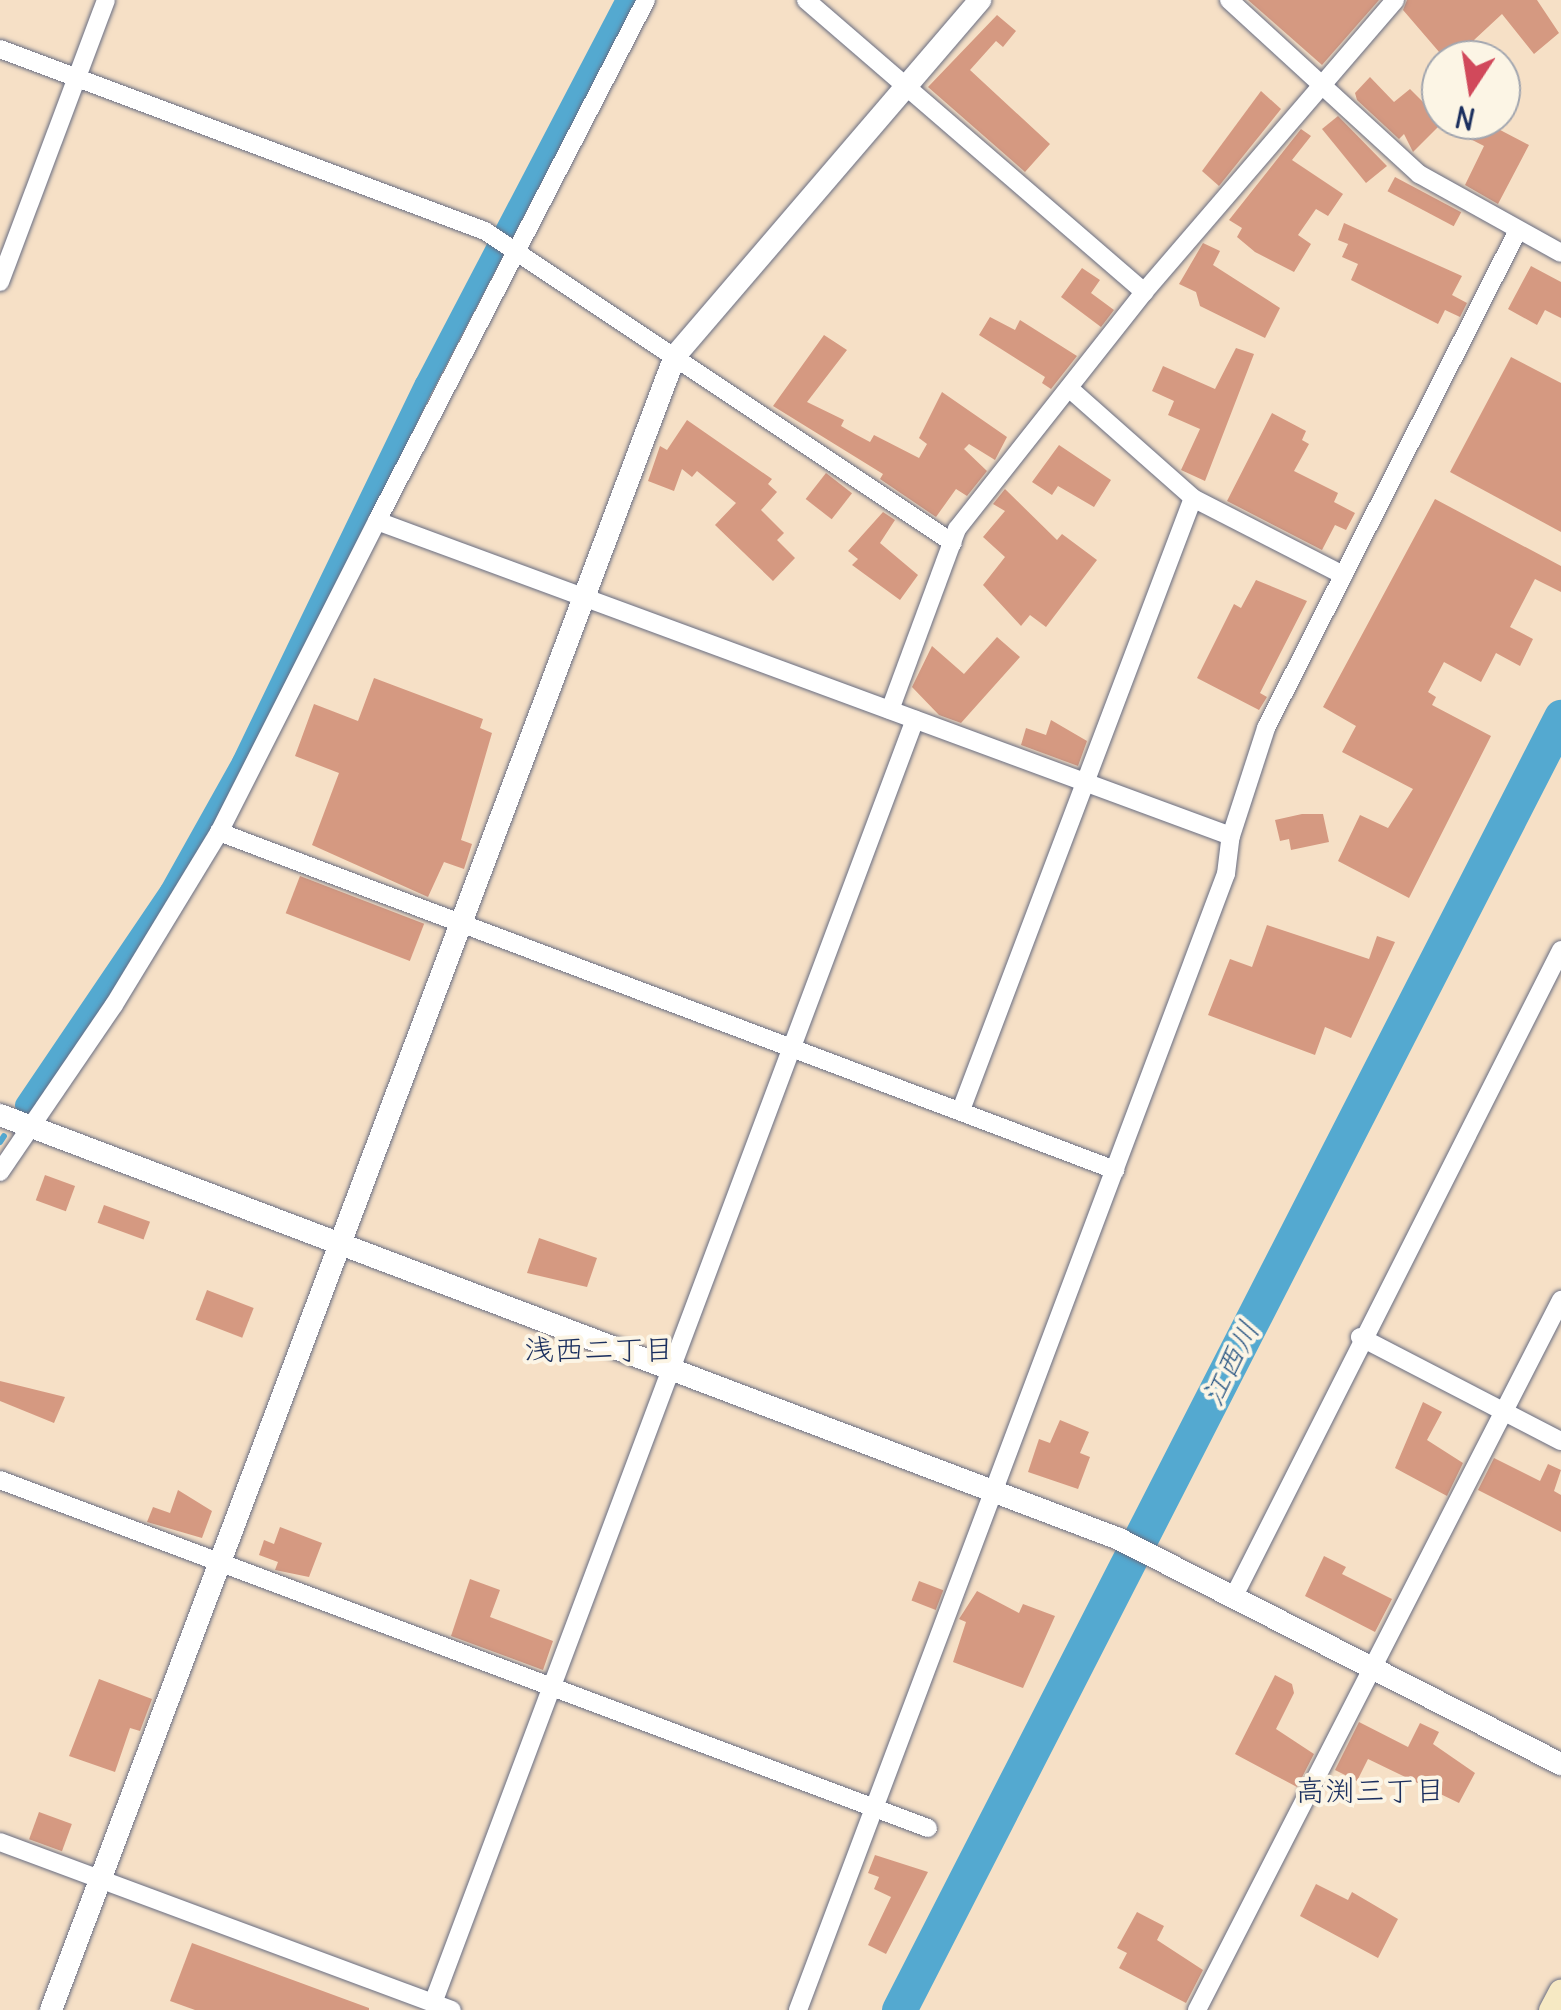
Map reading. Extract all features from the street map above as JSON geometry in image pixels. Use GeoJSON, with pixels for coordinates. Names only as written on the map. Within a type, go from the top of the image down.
{"type":"FeatureCollection","features":[{"type":"Feature","properties":{"kind":"main road"},"geometry":{"type":"LineString","coordinates":[[1551,2010],[1561,1991]]}},
{"type":"Feature","properties":{"kind":"street"},"geometry":{"type":"LineString","coordinates":[[0,282],[106,0]]}},
{"type":"Feature","properties":{"kind":"street"},"geometry":{"type":"LineString","coordinates":[[0,1172],[219,832],[436,397],[519,254],[646,0]]}},
{"type":"Feature","properties":{"kind":"street"},"geometry":{"type":"LineString","coordinates":[[806,0],[1144,292]]}},
{"type":"Feature","properties":{"kind":"street"},"geometry":{"type":"LineString","coordinates":[[52,2010],[675,356],[980,0]]}},
{"type":"Feature","properties":{"kind":"street"},"geometry":{"type":"LineString","coordinates":[[1229,0],[1324,82],[1419,174],[1561,253]]}},
{"type":"Feature","properties":{"kind":"street"},"geometry":{"type":"LineString","coordinates":[[890,710],[953,543],[1008,458],[1070,389],[1144,292],[1395,0]]}},
{"type":"Feature","properties":{"kind":"street"},"geometry":{"type":"LineString","coordinates":[[0,48],[485,231],[953,543]]}},
{"type":"Feature","properties":{"kind":"street"},"geometry":{"type":"LineString","coordinates":[[798,2010],[1226,874],[1231,836],[1266,728],[1518,230]]}},
{"type":"Feature","properties":{"kind":"street"},"geometry":{"type":"LineString","coordinates":[[1070,389],[1193,498],[1343,575]]}},
{"type":"Feature","properties":{"kind":"street"},"geometry":{"type":"LineString","coordinates":[[960,1110],[1193,498]]}},
{"type":"Feature","properties":{"kind":"street"},"geometry":{"type":"LineString","coordinates":[[377,521],[1231,836]]}},
{"type":"Feature","properties":{"kind":"street"},"geometry":{"type":"LineString","coordinates":[[434,2003],[668,1366],[915,719]]}},
{"type":"Feature","properties":{"kind":"street"},"geometry":{"type":"LineString","coordinates":[[219,832],[461,920],[789,1049],[1115,1170]]}},
{"type":"Feature","properties":{"kind":"street"},"geometry":{"type":"LineString","coordinates":[[1227,1592],[1561,950]]}},
{"type":"Feature","properties":{"kind":"street"},"geometry":{"type":"LineString","coordinates":[[0,1116],[996,1488],[1119,1539],[1561,1764]]}},
{"type":"Feature","properties":{"kind":"street"},"geometry":{"type":"LineString","coordinates":[[1197,2010],[1561,1300]]}},
{"type":"Feature","properties":{"kind":"street"},"geometry":{"type":"LineString","coordinates":[[1360,1337],[1561,1441]]}},
{"type":"Feature","properties":{"kind":"street"},"geometry":{"type":"LineString","coordinates":[[0,1480],[928,1828]]}},
{"type":"Feature","properties":{"kind":"street"},"geometry":{"type":"LineString","coordinates":[[0,1842],[452,2010]]}},
{"type":"Feature","properties":{"kind":"building"},"geometry":{"type":"Polygon","coordinates":[[[1248,0],[1379,0],[1322,65],[1248,0]]]}},
{"type":"Feature","properties":{"kind":"building"},"geometry":{"type":"Polygon","coordinates":[[[1407,0],[1537,0],[1559,33],[1534,54],[1502,14],[1474,40],[1429,40],[1403,10],[1407,0]]]}},
{"type":"Feature","properties":{"kind":"building"},"geometry":{"type":"Polygon","coordinates":[[[997,15],[1016,31],[1003,47],[996,41],[970,70],[1050,144],[1025,172],[928,87],[997,15]]]}},
{"type":"Feature","properties":{"kind":"building"},"geometry":{"type":"Polygon","coordinates":[[[1370,77],[1394,102],[1410,89],[1421,100],[1421,140],[1425,140],[1413,152],[1404,134],[1399,139],[1357,100],[1355,93],[1370,77]]]}},
{"type":"Feature","properties":{"kind":"building"},"geometry":{"type":"Polygon","coordinates":[[[1261,91],[1281,109],[1219,186],[1202,171],[1261,91]]]}},
{"type":"Feature","properties":{"kind":"building"},"geometry":{"type":"Polygon","coordinates":[[[1338,116],[1387,166],[1366,183],[1322,129],[1338,116]]]}},
{"type":"Feature","properties":{"kind":"building"},"geometry":{"type":"Polygon","coordinates":[[[1301,129],[1311,136],[1292,160],[1343,194],[1328,216],[1316,209],[1298,235],[1311,244],[1294,272],[1255,252],[1237,237],[1242,228],[1229,220],[1301,129]]]}},
{"type":"Feature","properties":{"kind":"building"},"geometry":{"type":"Polygon","coordinates":[[[1472,140],[1519,140],[1529,145],[1498,204],[1465,185],[1484,146],[1472,140]]]}},
{"type":"Feature","properties":{"kind":"building"},"geometry":{"type":"Polygon","coordinates":[[[1395,177],[1461,212],[1454,226],[1387,191],[1395,177]]]}},
{"type":"Feature","properties":{"kind":"building"},"geometry":{"type":"Polygon","coordinates":[[[1344,223],[1462,276],[1452,295],[1467,303],[1460,317],[1445,310],[1438,324],[1351,280],[1358,264],[1342,257],[1348,244],[1338,240],[1344,223]]]}},
{"type":"Feature","properties":{"kind":"building"},"geometry":{"type":"Polygon","coordinates":[[[1203,243],[1220,251],[1213,265],[1280,308],[1265,338],[1200,306],[1196,292],[1179,284],[1203,243]]]}},
{"type":"Feature","properties":{"kind":"building"},"geometry":{"type":"Polygon","coordinates":[[[1531,266],[1561,282],[1561,318],[1545,310],[1537,325],[1508,309],[1531,266]]]}},
{"type":"Feature","properties":{"kind":"building"},"geometry":{"type":"Polygon","coordinates":[[[1082,268],[1100,280],[1091,293],[1114,310],[1101,327],[1061,297],[1082,268]]]}},
{"type":"Feature","properties":{"kind":"building"},"geometry":{"type":"Polygon","coordinates":[[[990,317],[1015,330],[1020,320],[1077,356],[1051,389],[1042,383],[1045,377],[979,335],[990,317]]]}},
{"type":"Feature","properties":{"kind":"building"},"geometry":{"type":"Polygon","coordinates":[[[824,335],[847,350],[807,402],[844,420],[841,426],[855,434],[870,442],[874,435],[919,458],[927,444],[919,438],[942,392],[1007,437],[995,460],[969,444],[964,449],[987,471],[967,496],[956,489],[936,517],[880,479],[883,474],[773,406],[824,335]]]}},
{"type":"Feature","properties":{"kind":"building"},"geometry":{"type":"Polygon","coordinates":[[[1236,348],[1254,354],[1205,481],[1181,470],[1200,429],[1168,415],[1174,401],[1152,391],[1163,366],[1215,389],[1236,348]]]}},
{"type":"Feature","properties":{"kind":"building"},"geometry":{"type":"Polygon","coordinates":[[[1511,357],[1561,383],[1561,532],[1450,472],[1511,357]]]}},
{"type":"Feature","properties":{"kind":"building"},"geometry":{"type":"Polygon","coordinates":[[[1272,413],[1306,431],[1302,440],[1309,444],[1294,471],[1338,493],[1334,502],[1355,513],[1346,530],[1335,525],[1322,550],[1227,501],[1272,413]]]}},
{"type":"Feature","properties":{"kind":"building"},"geometry":{"type":"Polygon","coordinates":[[[687,420],[772,479],[768,484],[777,492],[761,510],[784,533],[777,540],[795,558],[773,581],[715,525],[736,503],[697,471],[692,477],[682,469],[674,491],[648,481],[660,446],[667,450],[687,420]]]}},
{"type":"Feature","properties":{"kind":"building"},"geometry":{"type":"Polygon","coordinates":[[[1059,445],[1111,480],[1094,507],[1058,486],[1052,495],[1032,482],[1059,445]]]}},
{"type":"Feature","properties":{"kind":"building"},"geometry":{"type":"Polygon","coordinates":[[[826,473],[852,493],[832,519],[806,499],[826,473]]]}},
{"type":"Feature","properties":{"kind":"building"},"geometry":{"type":"Polygon","coordinates":[[[1005,489],[1057,540],[1062,534],[1097,560],[1046,627],[1030,615],[1021,626],[983,585],[1005,557],[983,537],[1005,511],[993,504],[1005,489]]]}},
{"type":"Feature","properties":{"kind":"building"},"geometry":{"type":"Polygon","coordinates":[[[1435,499],[1561,566],[1561,592],[1535,579],[1510,627],[1533,639],[1520,666],[1496,653],[1481,682],[1444,662],[1428,692],[1436,697],[1432,705],[1491,736],[1409,898],[1338,861],[1360,815],[1388,828],[1413,789],[1342,752],[1356,726],[1323,707],[1435,499]]]}},
{"type":"Feature","properties":{"kind":"building"},"geometry":{"type":"Polygon","coordinates":[[[883,512],[895,520],[880,543],[918,575],[900,600],[852,565],[858,559],[848,551],[883,512]]]}},
{"type":"Feature","properties":{"kind":"building"},"geometry":{"type":"Polygon","coordinates":[[[1256,580],[1307,601],[1260,693],[1267,697],[1259,710],[1197,678],[1234,604],[1241,608],[1256,580]]]}},
{"type":"Feature","properties":{"kind":"building"},"geometry":{"type":"Polygon","coordinates":[[[997,637],[1020,657],[961,723],[939,715],[912,687],[932,646],[964,674],[997,637]]]}},
{"type":"Feature","properties":{"kind":"building"},"geometry":{"type":"Polygon","coordinates":[[[374,678],[483,719],[480,728],[492,733],[461,840],[472,844],[464,869],[444,862],[428,897],[312,845],[339,773],[295,756],[314,704],[358,721],[374,678]]]}},
{"type":"Feature","properties":{"kind":"building"},"geometry":{"type":"Polygon","coordinates":[[[1051,720],[1087,741],[1078,766],[1021,745],[1026,728],[1046,735],[1051,720]]]}},
{"type":"Feature","properties":{"kind":"building"},"geometry":{"type":"Polygon","coordinates":[[[1323,814],[1329,842],[1291,850],[1289,839],[1280,841],[1275,820],[1323,814]]]}},
{"type":"Feature","properties":{"kind":"building"},"geometry":{"type":"Polygon","coordinates":[[[300,876],[424,924],[410,961],[286,913],[300,876]]]}},
{"type":"Feature","properties":{"kind":"building"},"geometry":{"type":"Polygon","coordinates":[[[1267,925],[1369,959],[1377,936],[1395,942],[1351,1038],[1325,1027],[1315,1055],[1208,1015],[1230,959],[1252,967],[1267,925]]]}},
{"type":"Feature","properties":{"kind":"building"},"geometry":{"type":"Polygon","coordinates":[[[45,1175],[75,1186],[66,1211],[36,1200],[45,1175]]]}},
{"type":"Feature","properties":{"kind":"building"},"geometry":{"type":"Polygon","coordinates":[[[104,1205],[150,1222],[144,1240],[98,1223],[104,1205]]]}},
{"type":"Feature","properties":{"kind":"building"},"geometry":{"type":"Polygon","coordinates":[[[539,1238],[597,1258],[587,1287],[527,1273],[539,1238]]]}},
{"type":"Feature","properties":{"kind":"building"},"geometry":{"type":"Polygon","coordinates":[[[207,1290],[254,1308],[242,1338],[196,1320],[207,1290]]]}},
{"type":"Feature","properties":{"kind":"building"},"geometry":{"type":"Polygon","coordinates":[[[0,1381],[65,1397],[54,1423],[0,1401],[0,1381]]]}},
{"type":"Feature","properties":{"kind":"building"},"geometry":{"type":"Polygon","coordinates":[[[1423,1402],[1442,1412],[1427,1440],[1463,1463],[1447,1496],[1395,1468],[1423,1402]]]}},
{"type":"Feature","properties":{"kind":"building"},"geometry":{"type":"Polygon","coordinates":[[[1060,1420],[1089,1432],[1080,1453],[1090,1457],[1078,1489],[1028,1472],[1039,1439],[1050,1443],[1060,1420]]]}},
{"type":"Feature","properties":{"kind":"building"},"geometry":{"type":"Polygon","coordinates":[[[1494,1458],[1540,1481],[1548,1464],[1561,1470],[1554,1491],[1561,1495],[1561,1532],[1478,1490],[1494,1458]]]}},
{"type":"Feature","properties":{"kind":"building"},"geometry":{"type":"Polygon","coordinates":[[[178,1490],[212,1511],[202,1538],[147,1522],[153,1507],[170,1513],[178,1490]]]}},
{"type":"Feature","properties":{"kind":"building"},"geometry":{"type":"Polygon","coordinates":[[[280,1527],[322,1543],[309,1577],[275,1570],[278,1562],[259,1555],[264,1540],[274,1544],[280,1527]]]}},
{"type":"Feature","properties":{"kind":"building"},"geometry":{"type":"Polygon","coordinates":[[[1324,1556],[1346,1567],[1342,1574],[1392,1599],[1375,1632],[1305,1596],[1324,1556]]]}},
{"type":"Feature","properties":{"kind":"building"},"geometry":{"type":"Polygon","coordinates":[[[470,1579],[500,1590],[490,1617],[553,1641],[543,1670],[451,1636],[470,1579]]]}},
{"type":"Feature","properties":{"kind":"building"},"geometry":{"type":"Polygon","coordinates":[[[919,1581],[943,1590],[936,1610],[911,1601],[919,1581]]]}},
{"type":"Feature","properties":{"kind":"building"},"geometry":{"type":"Polygon","coordinates":[[[977,1591],[1019,1613],[1023,1604],[1055,1616],[1023,1688],[953,1662],[966,1622],[959,1619],[977,1591]]]}},
{"type":"Feature","properties":{"kind":"building"},"geometry":{"type":"Polygon","coordinates":[[[1275,1675],[1292,1684],[1294,1693],[1276,1729],[1314,1754],[1297,1787],[1235,1754],[1275,1675]]]}},
{"type":"Feature","properties":{"kind":"building"},"geometry":{"type":"Polygon","coordinates":[[[99,1679],[152,1699],[140,1731],[130,1728],[115,1772],[69,1756],[99,1679]]]}},
{"type":"Feature","properties":{"kind":"building"},"geometry":{"type":"Polygon","coordinates":[[[1359,1722],[1408,1747],[1420,1723],[1439,1732],[1433,1744],[1475,1773],[1459,1803],[1368,1759],[1357,1781],[1335,1770],[1359,1722]]]}},
{"type":"Feature","properties":{"kind":"building"},"geometry":{"type":"Polygon","coordinates":[[[39,1812],[72,1824],[62,1851],[29,1839],[39,1812]]]}},
{"type":"Feature","properties":{"kind":"building"},"geometry":{"type":"Polygon","coordinates":[[[875,1855],[928,1872],[886,1954],[868,1945],[891,1897],[874,1889],[879,1877],[868,1873],[875,1855]]]}},
{"type":"Feature","properties":{"kind":"building"},"geometry":{"type":"Polygon","coordinates":[[[1316,1884],[1348,1900],[1352,1892],[1398,1919],[1378,1958],[1300,1916],[1316,1884]]]}},
{"type":"Feature","properties":{"kind":"building"},"geometry":{"type":"Polygon","coordinates":[[[1137,1912],[1164,1926],[1157,1940],[1203,1970],[1186,2003],[1119,1968],[1127,1953],[1117,1948],[1137,1912]]]}},
{"type":"Feature","properties":{"kind":"building"},"geometry":{"type":"Polygon","coordinates":[[[192,1943],[369,2010],[195,2010],[170,2001],[192,1943]]]}},
{"type":"Feature","properties":{"kind":"waterway"},"geometry":{"type":"LineString","coordinates":[[25,1105],[170,891],[242,762],[425,384],[626,0]]}},
{"type":"Feature","properties":{"kind":"waterway","name":"江西川"},"geometry":{"type":"LineString","coordinates":[[899,2010],[1561,717]]}},
{"type":"Feature","properties":{"kind":"waterway"},"geometry":{"type":"LineString","coordinates":[[0,1142],[4,1136]]}},
{"type":"Feature","properties":{"kind":"district","name":"浅西二丁目"},"geometry":{"type":"Point","coordinates":[599,1349]}},
{"type":"Feature","properties":{"kind":"district","name":"高渕三丁目"},"geometry":{"type":"Point","coordinates":[1370,1790]}}]}
